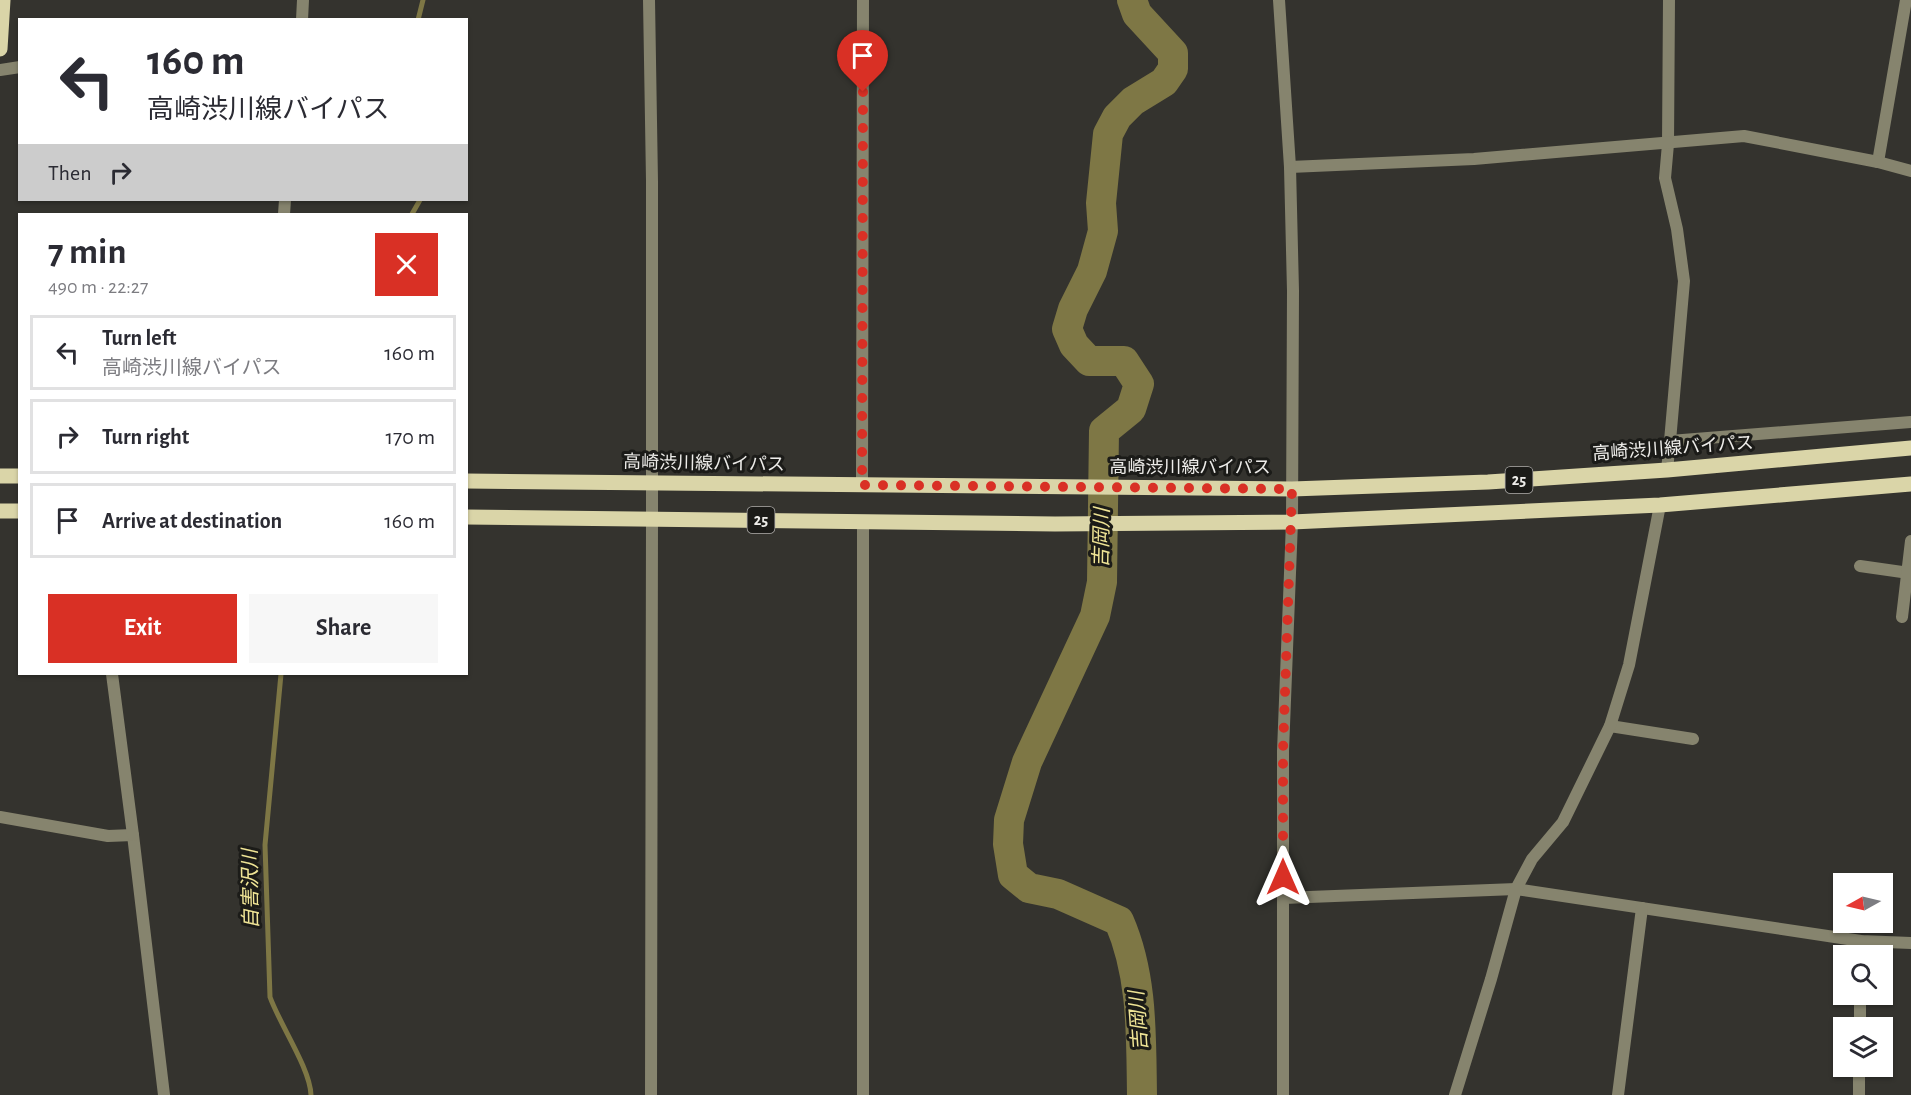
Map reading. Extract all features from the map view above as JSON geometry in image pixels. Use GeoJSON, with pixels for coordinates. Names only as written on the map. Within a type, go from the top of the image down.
{"type":"FeatureCollection","features":[{"type":"Feature","properties":{"kind":"main road"},"geometry":{"type":"LineString","coordinates":[[0,48],[3,0]]}},
{"type":"Feature","properties":{"kind":"main road","name":"高崎渋川線バイパス"},"geometry":{"type":"LineString","coordinates":[[468,481],[1292,489],[1488,482],[1667,470],[1911,448]]}},
{"type":"Feature","properties":{"kind":"main road"},"geometry":{"type":"LineString","coordinates":[[0,476],[18,476]]}},
{"type":"Feature","properties":{"kind":"main road","name":"25"},"geometry":{"type":"LineString","coordinates":[[468,517],[1055,524],[1292,522],[1660,505],[1911,484]]}},
{"type":"Feature","properties":{"kind":"main road"},"geometry":{"type":"LineString","coordinates":[[0,511],[18,511]]}},
{"type":"Feature","properties":{"kind":"street"},"geometry":{"type":"LineString","coordinates":[[302,18],[303,0]]}},
{"type":"Feature","properties":{"kind":"street"},"geometry":{"type":"LineString","coordinates":[[649,0],[652,181],[651,1095]]}},
{"type":"Feature","properties":{"kind":"street"},"geometry":{"type":"LineString","coordinates":[[862,485],[863,0]]}},
{"type":"Feature","properties":{"kind":"street"},"geometry":{"type":"LineString","coordinates":[[1279,0],[1290,167],[1293,291],[1292,522],[1283,751],[1283,1095]]}},
{"type":"Feature","properties":{"kind":"street"},"geometry":{"type":"LineString","coordinates":[[1667,470],[1684,281],[1677,229],[1665,178],[1668,144],[1669,0]]}},
{"type":"Feature","properties":{"kind":"street"},"geometry":{"type":"LineString","coordinates":[[1878,162],[1906,0]]}},
{"type":"Feature","properties":{"kind":"street"},"geometry":{"type":"LineString","coordinates":[[0,70],[18,66]]}},
{"type":"Feature","properties":{"kind":"street"},"geometry":{"type":"LineString","coordinates":[[1290,167],[1474,159],[1744,136],[1878,162],[1911,171]]}},
{"type":"Feature","properties":{"kind":"street"},"geometry":{"type":"LineString","coordinates":[[1670,441],[1911,422]]}},
{"type":"Feature","properties":{"kind":"street"},"geometry":{"type":"LineString","coordinates":[[1455,1095],[1491,980],[1516,889],[1532,860],[1563,822],[1610,726],[1629,665],[1660,505]]}},
{"type":"Feature","properties":{"kind":"street"},"geometry":{"type":"LineString","coordinates":[[863,521],[863,1095]]}},
{"type":"Feature","properties":{"kind":"street"},"geometry":{"type":"LineString","coordinates":[[1902,617],[1911,542]]}},
{"type":"Feature","properties":{"kind":"street"},"geometry":{"type":"LineString","coordinates":[[1860,566],[1909,573]]}},
{"type":"Feature","properties":{"kind":"street"},"geometry":{"type":"LineString","coordinates":[[112,675],[164,1095]]}},
{"type":"Feature","properties":{"kind":"street"},"geometry":{"type":"LineString","coordinates":[[1610,726],[1693,739]]}},
{"type":"Feature","properties":{"kind":"street"},"geometry":{"type":"LineString","coordinates":[[0,817],[108,836],[133,834]]}},
{"type":"Feature","properties":{"kind":"street"},"geometry":{"type":"LineString","coordinates":[[1283,898],[1516,889],[1861,942],[1911,943]]}},
{"type":"Feature","properties":{"kind":"street"},"geometry":{"type":"LineString","coordinates":[[1618,1095],[1642,908]]}},
{"type":"Feature","properties":{"kind":"street"},"geometry":{"type":"LineString","coordinates":[[1859,1077],[1859,1095]]}},
{"type":"Feature","properties":{"kind":"waterway","name":"自害沢川"},"geometry":{"type":"LineString","coordinates":[[418,18],[423,0]]}},
{"type":"Feature","properties":{"kind":"waterway","name":"吉岡川"},"geometry":{"type":"LineString","coordinates":[[1132,0],[1137,14],[1173,53],[1173,69],[1164,82],[1133,101],[1117,117],[1108,134],[1101,203],[1103,231],[1092,271],[1073,309],[1067,329],[1074,345],[1089,361],[1124,361],[1139,384],[1131,409],[1104,431],[1102,582],[1095,616],[1027,762],[1009,820],[1008,844],[1013,875],[1029,888],[1058,894],[1119,921],[1133,963],[1137,985],[1141,1029],[1142,1095]]}},
{"type":"Feature","properties":{"kind":"waterway","name":"自害沢川"},"geometry":{"type":"LineString","coordinates":[[413,213],[419,201]]}},
{"type":"Feature","properties":{"kind":"waterway","name":"自害沢川"},"geometry":{"type":"LineString","coordinates":[[281,675],[265,845],[270,997],[306,1072],[311,1095]]}},
{"type":"Feature","properties":{"kind":"route"},"geometry":{"type":"LineString","coordinates":[[863,92],[862,485],[1292,489],[1283,751],[1283,877]]}}]}
